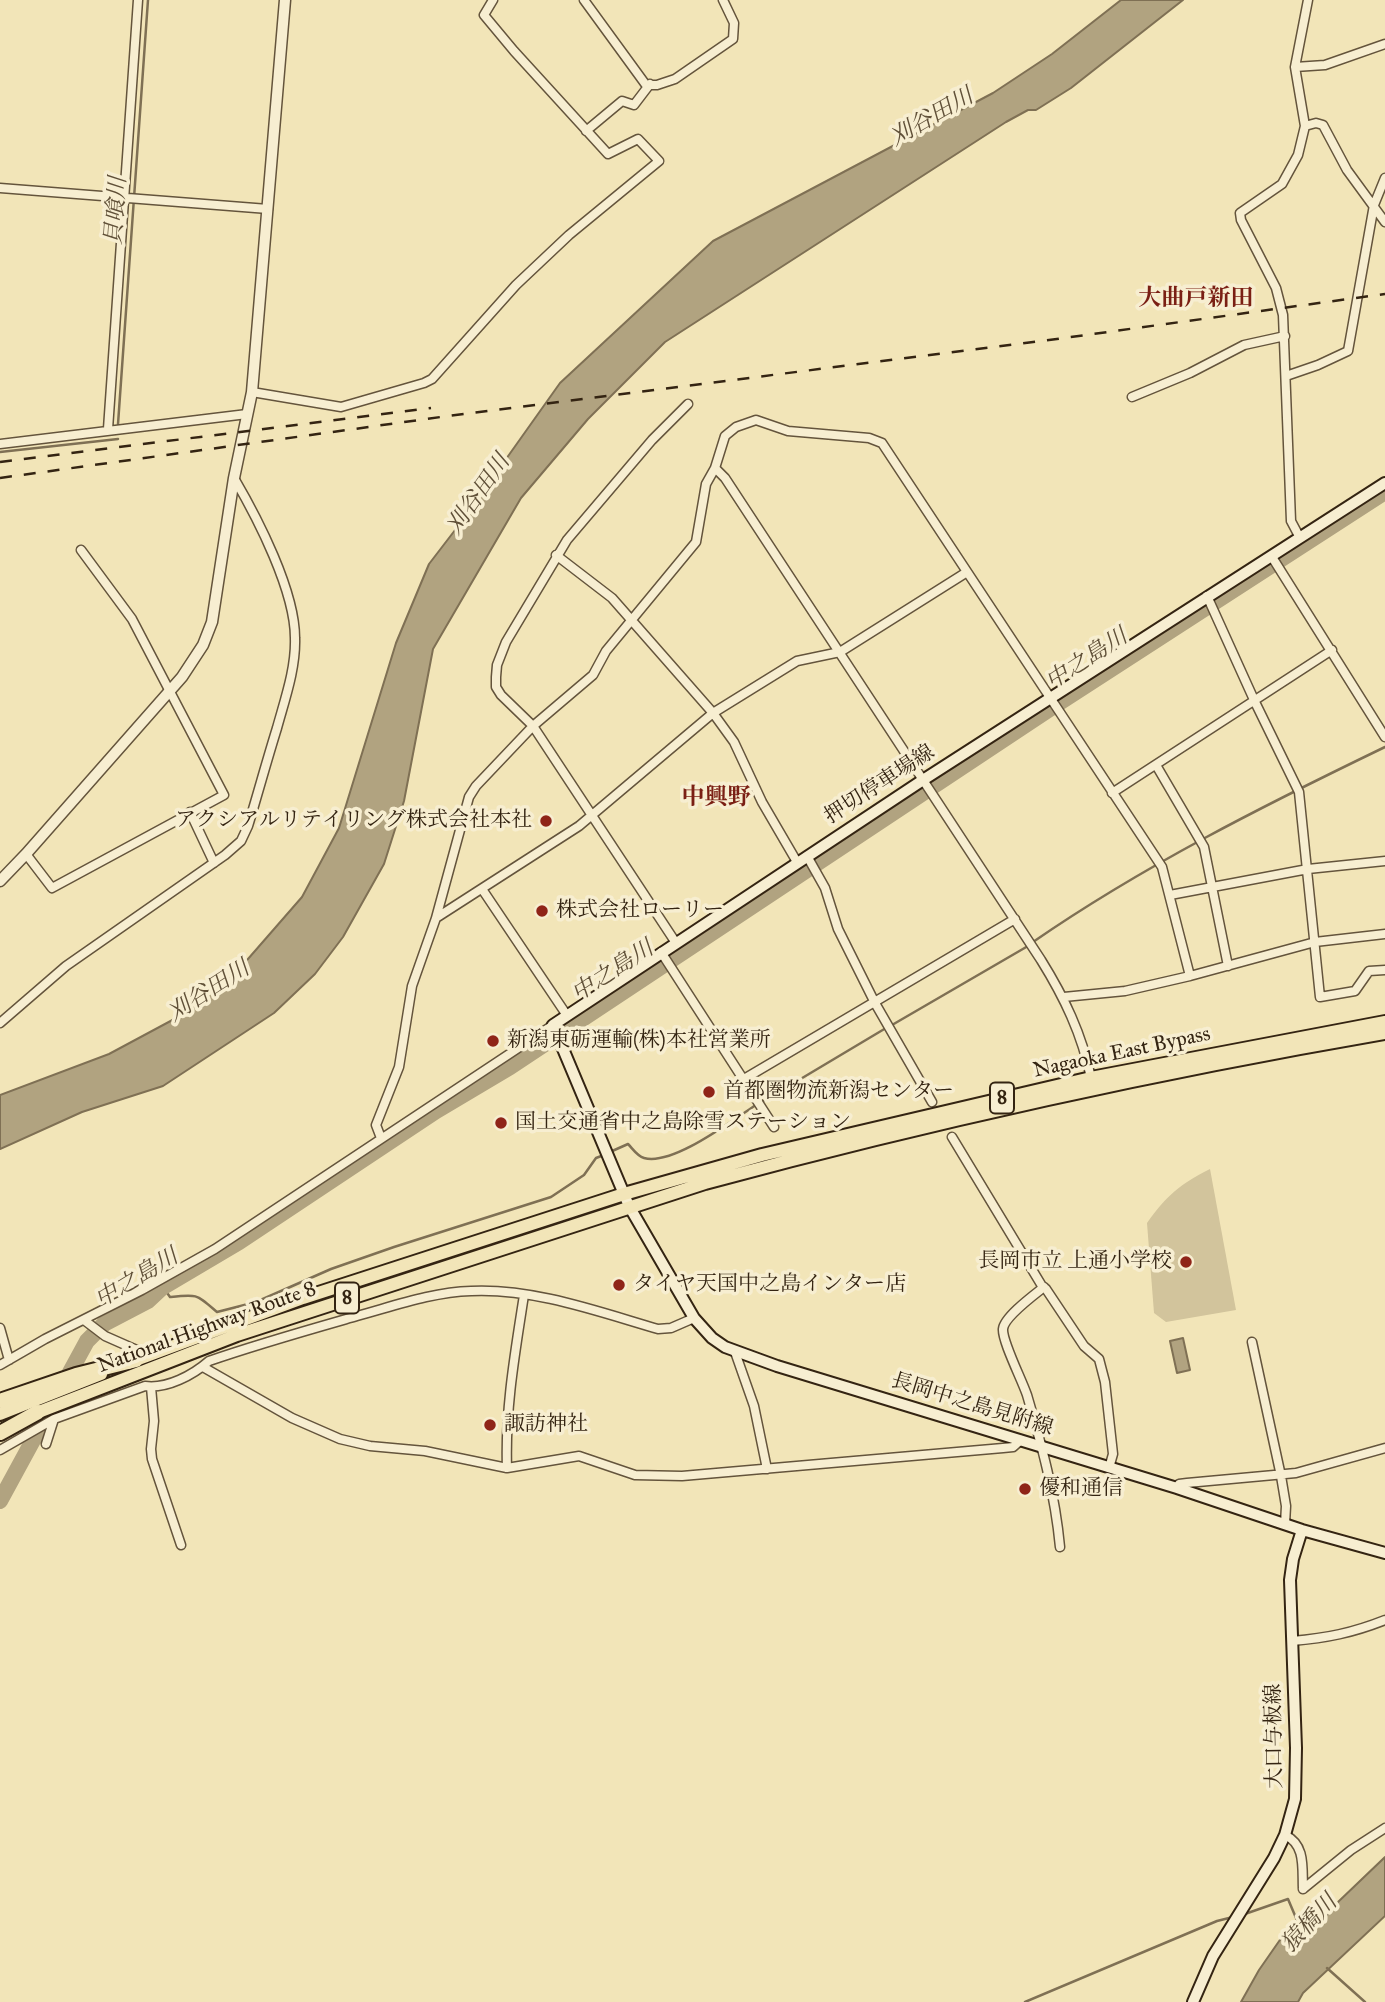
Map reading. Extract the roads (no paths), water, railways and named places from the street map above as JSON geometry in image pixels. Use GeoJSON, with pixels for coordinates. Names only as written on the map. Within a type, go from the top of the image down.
{"type":"FeatureCollection","features":[{"type":"Feature","properties":{"kind":"highway","name":"Nagaoka East Bypass"},"geometry":{"type":"LineString","coordinates":[[627,1200],[797,1146],[1091,1077],[1385,1022]]}},
{"type":"Feature","properties":{"kind":"highway","name":"Nagaoka East Bypass"},"geometry":{"type":"LineString","coordinates":[[627,1200],[1080,1092],[1385,1033]]}},
{"type":"Feature","properties":{"kind":"highway","name":"National Highway Route 8"},"geometry":{"type":"LineString","coordinates":[[0,1427],[212,1344],[627,1200]]}},
{"type":"Feature","properties":{"kind":"highway","name":"National Highway Route 8"},"geometry":{"type":"LineString","coordinates":[[142,1357],[303,1298],[627,1200]]}},
{"type":"Feature","properties":{"kind":"highway"},"geometry":{"type":"LineString","coordinates":[[0,1414],[44,1392],[142,1357]]}},
{"type":"Feature","properties":{"kind":"highway"},"geometry":{"type":"LineString","coordinates":[[0,1401],[44,1392]]}},
{"type":"Feature","properties":{"kind":"highway"},"geometry":{"type":"LineString","coordinates":[[0,1433],[38,1412]]}},
{"type":"Feature","properties":{"kind":"main road","name":"押切停車場線"},"geometry":{"type":"LineString","coordinates":[[552,1025],[802,859],[926,786],[1049,697],[1385,482]]}},
{"type":"Feature","properties":{"kind":"main road"},"geometry":{"type":"LineString","coordinates":[[552,1025],[627,1200]]}},
{"type":"Feature","properties":{"kind":"main road","name":"長岡中之島見附線"},"geometry":{"type":"LineString","coordinates":[[627,1200],[694,1318],[712,1338],[735,1352],[1177,1488],[1302,1530],[1385,1553]]}},
{"type":"Feature","properties":{"kind":"main road","name":"大口与板線"},"geometry":{"type":"LineString","coordinates":[[1193,2002],[1213,1956],[1270,1865],[1285,1835],[1295,1799],[1290,1580],[1302,1530]]}},
{"type":"Feature","properties":{"kind":"street"},"geometry":{"type":"LineString","coordinates":[[108,429],[138,0]]}},
{"type":"Feature","properties":{"kind":"street"},"geometry":{"type":"LineString","coordinates":[[0,881],[170,689],[198,654],[212,622],[234,478],[252,392],[285,0]]}},
{"type":"Feature","properties":{"kind":"street"},"geometry":{"type":"LineString","coordinates":[[252,392],[341,407],[432,379],[516,285],[569,235],[659,161],[638,139],[608,154],[484,15],[493,0]]}},
{"type":"Feature","properties":{"kind":"street"},"geometry":{"type":"LineString","coordinates":[[584,0],[646,85],[657,85],[675,79],[733,39],[734,23],[723,0]]}},
{"type":"Feature","properties":{"kind":"street"},"geometry":{"type":"LineString","coordinates":[[1300,538],[1291,521],[1283,315],[1276,288],[1241,220],[1240,213],[1282,184],[1298,155],[1305,126],[1295,67],[1308,0]]}},
{"type":"Feature","properties":{"kind":"street"},"geometry":{"type":"LineString","coordinates":[[1295,67],[1325,65],[1385,44]]}},
{"type":"Feature","properties":{"kind":"street"},"geometry":{"type":"LineString","coordinates":[[586,131],[622,101],[634,105],[650,84]]}},
{"type":"Feature","properties":{"kind":"street"},"geometry":{"type":"LineString","coordinates":[[1305,126],[1316,123],[1322,125],[1347,170],[1385,222]]}},
{"type":"Feature","properties":{"kind":"street"},"geometry":{"type":"LineString","coordinates":[[1286,376],[1348,351],[1374,205],[1385,178]]}},
{"type":"Feature","properties":{"kind":"street"},"geometry":{"type":"LineString","coordinates":[[0,188],[125,200],[268,209]]}},
{"type":"Feature","properties":{"kind":"street"},"geometry":{"type":"LineString","coordinates":[[1132,397],[1190,373],[1244,345],[1284,336]]}},
{"type":"Feature","properties":{"kind":"street"},"geometry":{"type":"LineString","coordinates":[[676,943],[533,726],[500,695],[496,687],[497,665],[506,642],[556,555],[652,440],[688,404]]}},
{"type":"Feature","properties":{"kind":"street"},"geometry":{"type":"LineString","coordinates":[[0,443],[247,414]]}},
{"type":"Feature","properties":{"kind":"street"},"geometry":{"type":"LineString","coordinates":[[381,1138],[376,1125],[400,1068],[412,986],[436,918],[470,797],[476,786],[533,726],[593,675],[606,651],[696,542],[706,484],[715,468],[725,436],[736,427],[755,419],[788,431],[877,439],[882,443],[1162,867],[1190,976]]}},
{"type":"Feature","properties":{"kind":"street"},"geometry":{"type":"LineString","coordinates":[[715,468],[840,652],[1064,998],[1076,1025],[1091,1077]]}},
{"type":"Feature","properties":{"kind":"street"},"geometry":{"type":"LineString","coordinates":[[0,1023],[66,965],[214,863],[241,841],[248,826],[284,703],[296,640],[295,626],[282,578],[250,505],[234,478]]}},
{"type":"Feature","properties":{"kind":"street"},"geometry":{"type":"LineString","coordinates":[[26,854],[52,888],[223,794],[132,619],[81,550]]}},
{"type":"Feature","properties":{"kind":"street"},"geometry":{"type":"LineString","coordinates":[[556,555],[612,598],[713,713],[734,742],[762,802],[825,888],[838,929],[875,1003],[932,1102]]}},
{"type":"Feature","properties":{"kind":"street"},"geometry":{"type":"LineString","coordinates":[[1272,556],[1385,737]]}},
{"type":"Feature","properties":{"kind":"street"},"geometry":{"type":"LineString","coordinates":[[436,918],[579,826],[713,713],[797,661],[840,652],[967,572]]}},
{"type":"Feature","properties":{"kind":"street"},"geometry":{"type":"LineString","coordinates":[[1208,596],[1299,792],[1320,997],[1355,991],[1369,971],[1385,970]]}},
{"type":"Feature","properties":{"kind":"street"},"geometry":{"type":"LineString","coordinates":[[1112,793],[1332,650]]}},
{"type":"Feature","properties":{"kind":"street"},"geometry":{"type":"LineString","coordinates":[[1156,765],[1204,848],[1228,966]]}},
{"type":"Feature","properties":{"kind":"street"},"geometry":{"type":"LineString","coordinates":[[190,812],[214,863]]}},
{"type":"Feature","properties":{"kind":"street"},"geometry":{"type":"LineString","coordinates":[[1170,895],[1308,869],[1385,861]]}},
{"type":"Feature","properties":{"kind":"street"},"geometry":{"type":"LineString","coordinates":[[482,889],[566,1014]]}},
{"type":"Feature","properties":{"kind":"street"},"geometry":{"type":"LineString","coordinates":[[744,1079],[1015,919]]}},
{"type":"Feature","properties":{"kind":"street"},"geometry":{"type":"LineString","coordinates":[[1064,998],[1125,990],[1190,976],[1315,942],[1385,934]]}},
{"type":"Feature","properties":{"kind":"street"},"geometry":{"type":"LineString","coordinates":[[661,952],[774,1127]]}},
{"type":"Feature","properties":{"kind":"street"},"geometry":{"type":"LineString","coordinates":[[0,1365],[215,1249],[552,1025]]}},
{"type":"Feature","properties":{"kind":"street"},"geometry":{"type":"LineString","coordinates":[[952,1137],[1044,1287],[1084,1346],[1099,1359],[1105,1382],[1113,1454],[1110,1468]]}},
{"type":"Feature","properties":{"kind":"street"},"geometry":{"type":"LineString","coordinates":[[1044,1287],[1006,1321],[1003,1327],[1043,1447],[1056,1510],[1060,1548]]}},
{"type":"Feature","properties":{"kind":"street"},"geometry":{"type":"LineString","coordinates":[[0,1450],[54,1419],[145,1386],[182,1379],[209,1361],[226,1355],[448,1293],[473,1290],[524,1295],[572,1305],[658,1329],[671,1328],[694,1318]]}},
{"type":"Feature","properties":{"kind":"street"},"geometry":{"type":"LineString","coordinates":[[507,1468],[509,1399],[524,1295]]}},
{"type":"Feature","properties":{"kind":"street"},"geometry":{"type":"LineString","coordinates":[[312,1310],[318,1328]]}},
{"type":"Feature","properties":{"kind":"street"},"geometry":{"type":"LineString","coordinates":[[84,1320],[142,1357]]}},
{"type":"Feature","properties":{"kind":"street"},"geometry":{"type":"LineString","coordinates":[[0,1328],[9,1360]]}},
{"type":"Feature","properties":{"kind":"street"},"geometry":{"type":"LineString","coordinates":[[1252,1342],[1281,1476],[1286,1506],[1285,1524]]}},
{"type":"Feature","properties":{"kind":"street"},"geometry":{"type":"LineString","coordinates":[[735,1352],[754,1406],[767,1469]]}},
{"type":"Feature","properties":{"kind":"street"},"geometry":{"type":"LineString","coordinates":[[202,1367],[292,1418],[340,1439],[370,1446],[425,1451],[507,1468],[579,1456],[643,1476],[682,1476],[1013,1447],[1021,1440]]}},
{"type":"Feature","properties":{"kind":"street"},"geometry":{"type":"LineString","coordinates":[[151,1387],[154,1420],[152,1459],[181,1545]]}},
{"type":"Feature","properties":{"kind":"street"},"geometry":{"type":"LineString","coordinates":[[46,1444],[54,1419]]}},
{"type":"Feature","properties":{"kind":"street"},"geometry":{"type":"LineString","coordinates":[[1177,1488],[1179,1484],[1187,1483],[1281,1476],[1385,1448]]}},
{"type":"Feature","properties":{"kind":"street"},"geometry":{"type":"LineString","coordinates":[[1292,1641],[1324,1639],[1385,1620]]}},
{"type":"Feature","properties":{"kind":"street"},"geometry":{"type":"LineString","coordinates":[[1285,1835],[1294,1840],[1301,1851],[1303,1889],[1351,1850],[1385,1828]]}},
{"type":"Feature","properties":{"kind":"water"},"geometry":{"type":"Polygon","coordinates":[[[1121,0],[1183,0],[1071,88],[1036,110],[1028,110],[1006,122],[665,342],[588,419],[521,498],[433,649],[404,801],[384,864],[343,937],[315,974],[274,1013],[163,1086],[82,1112],[0,1149],[0,1095],[109,1054],[178,1017],[234,975],[302,897],[339,828],[396,643],[429,564],[560,383],[713,241],[993,93],[1052,54],[1121,0]]]}},
{"type":"Feature","properties":{"kind":"water"},"geometry":{"type":"Polygon","coordinates":[[[1183,1338],[1190,1370],[1177,1373],[1170,1341],[1183,1338]]]}},
{"type":"Feature","properties":{"kind":"water","name":"猿橋川"},"geometry":{"type":"Polygon","coordinates":[[[1385,1857],[1385,1916],[1303,1993],[1298,2002],[1241,2002],[1259,1970],[1291,1924],[1320,1923],[1385,1857]]]}},
{"type":"Feature","properties":{"kind":"waterway","name":"貝喰川"},"geometry":{"type":"LineString","coordinates":[[118,424],[148,0]]}},
{"type":"Feature","properties":{"kind":"waterway","name":"貝喰川"},"geometry":{"type":"LineString","coordinates":[[0,452],[118,439]]}},
{"type":"Feature","properties":{"kind":"waterway","name":"中之島川"},"geometry":{"type":"LineString","coordinates":[[0,1501],[87,1341],[104,1324],[148,1301],[163,1287],[239,1242],[436,1111],[510,1067],[1048,710],[1385,492]]}},
{"type":"Feature","properties":{"kind":"waterway"},"geometry":{"type":"LineString","coordinates":[[1033,942],[1161,862],[1385,747]]}},
{"type":"Feature","properties":{"kind":"waterway"},"geometry":{"type":"LineString","coordinates":[[892,1025],[1028,946]]}},
{"type":"Feature","properties":{"kind":"waterway"},"geometry":{"type":"LineString","coordinates":[[762,1102],[886,1028]]}},
{"type":"Feature","properties":{"kind":"waterway"},"geometry":{"type":"LineString","coordinates":[[610,1152],[628,1144],[644,1158],[656,1159],[670,1155],[702,1140],[756,1105]]}},
{"type":"Feature","properties":{"kind":"waterway"},"geometry":{"type":"LineString","coordinates":[[163,1287],[170,1297],[196,1297],[217,1312],[256,1302],[331,1269],[551,1197],[584,1175],[596,1158],[604,1155]]}},
{"type":"Feature","properties":{"kind":"waterway","name":"猿橋川"},"geometry":{"type":"LineString","coordinates":[[1242,1915],[1288,1899],[1299,1925]]}},
{"type":"Feature","properties":{"kind":"waterway"},"geometry":{"type":"LineString","coordinates":[[1025,2002],[1217,1921],[1233,1917]]}},
{"type":"Feature","properties":{"kind":"waterway"},"geometry":{"type":"LineString","coordinates":[[1327,1968],[1365,2002]]}},
{"type":"Feature","properties":{"kind":"railway"},"geometry":{"type":"LineString","coordinates":[[0,478],[448,416],[1049,340],[1385,294]]}},
{"type":"Feature","properties":{"kind":"railway"},"geometry":{"type":"LineString","coordinates":[[0,462],[431,408]]}},
{"type":"Feature","properties":{"kind":"place","name":"アクシアルリテイリング株式会社本社"},"geometry":{"type":"Point","coordinates":[546,821]}},
{"type":"Feature","properties":{"kind":"place","name":"株式会社ローリー"},"geometry":{"type":"Point","coordinates":[542,911]}},
{"type":"Feature","properties":{"kind":"place","name":"新潟東砺運輸(株)本社営業所"},"geometry":{"type":"Point","coordinates":[493,1041]}},
{"type":"Feature","properties":{"kind":"place","name":"首都圏物流新潟センター"},"geometry":{"type":"Point","coordinates":[709,1092]}},
{"type":"Feature","properties":{"kind":"place","name":"国土交通省中之島除雪ステーション"},"geometry":{"type":"Point","coordinates":[501,1123]}},
{"type":"Feature","properties":{"kind":"place","name":"長岡市立 上通小学校"},"geometry":{"type":"Point","coordinates":[1186,1262]}},
{"type":"Feature","properties":{"kind":"place","name":"タイヤ天国中之島インター店"},"geometry":{"type":"Point","coordinates":[619,1285]}},
{"type":"Feature","properties":{"kind":"place","name":"諏訪神社"},"geometry":{"type":"Point","coordinates":[490,1425]}},
{"type":"Feature","properties":{"kind":"place","name":"優和通信"},"geometry":{"type":"Point","coordinates":[1025,1489]}},
{"type":"Feature","properties":{"kind":"district","name":"大曲戸新田"},"geometry":{"type":"Point","coordinates":[1196,299]}},
{"type":"Feature","properties":{"kind":"district","name":"中興野"},"geometry":{"type":"Point","coordinates":[716,798]}},
{"type":"Feature","properties":{"kind":"water label","name":"刈谷田川"},"geometry":{"type":"Point","coordinates":[932,118]}},
{"type":"Feature","properties":{"kind":"water label","name":"刈谷田川"},"geometry":{"type":"Point","coordinates":[479,495]}},
{"type":"Feature","properties":{"kind":"water label","name":"刈谷田川"},"geometry":{"type":"Point","coordinates":[209,992]}}]}
